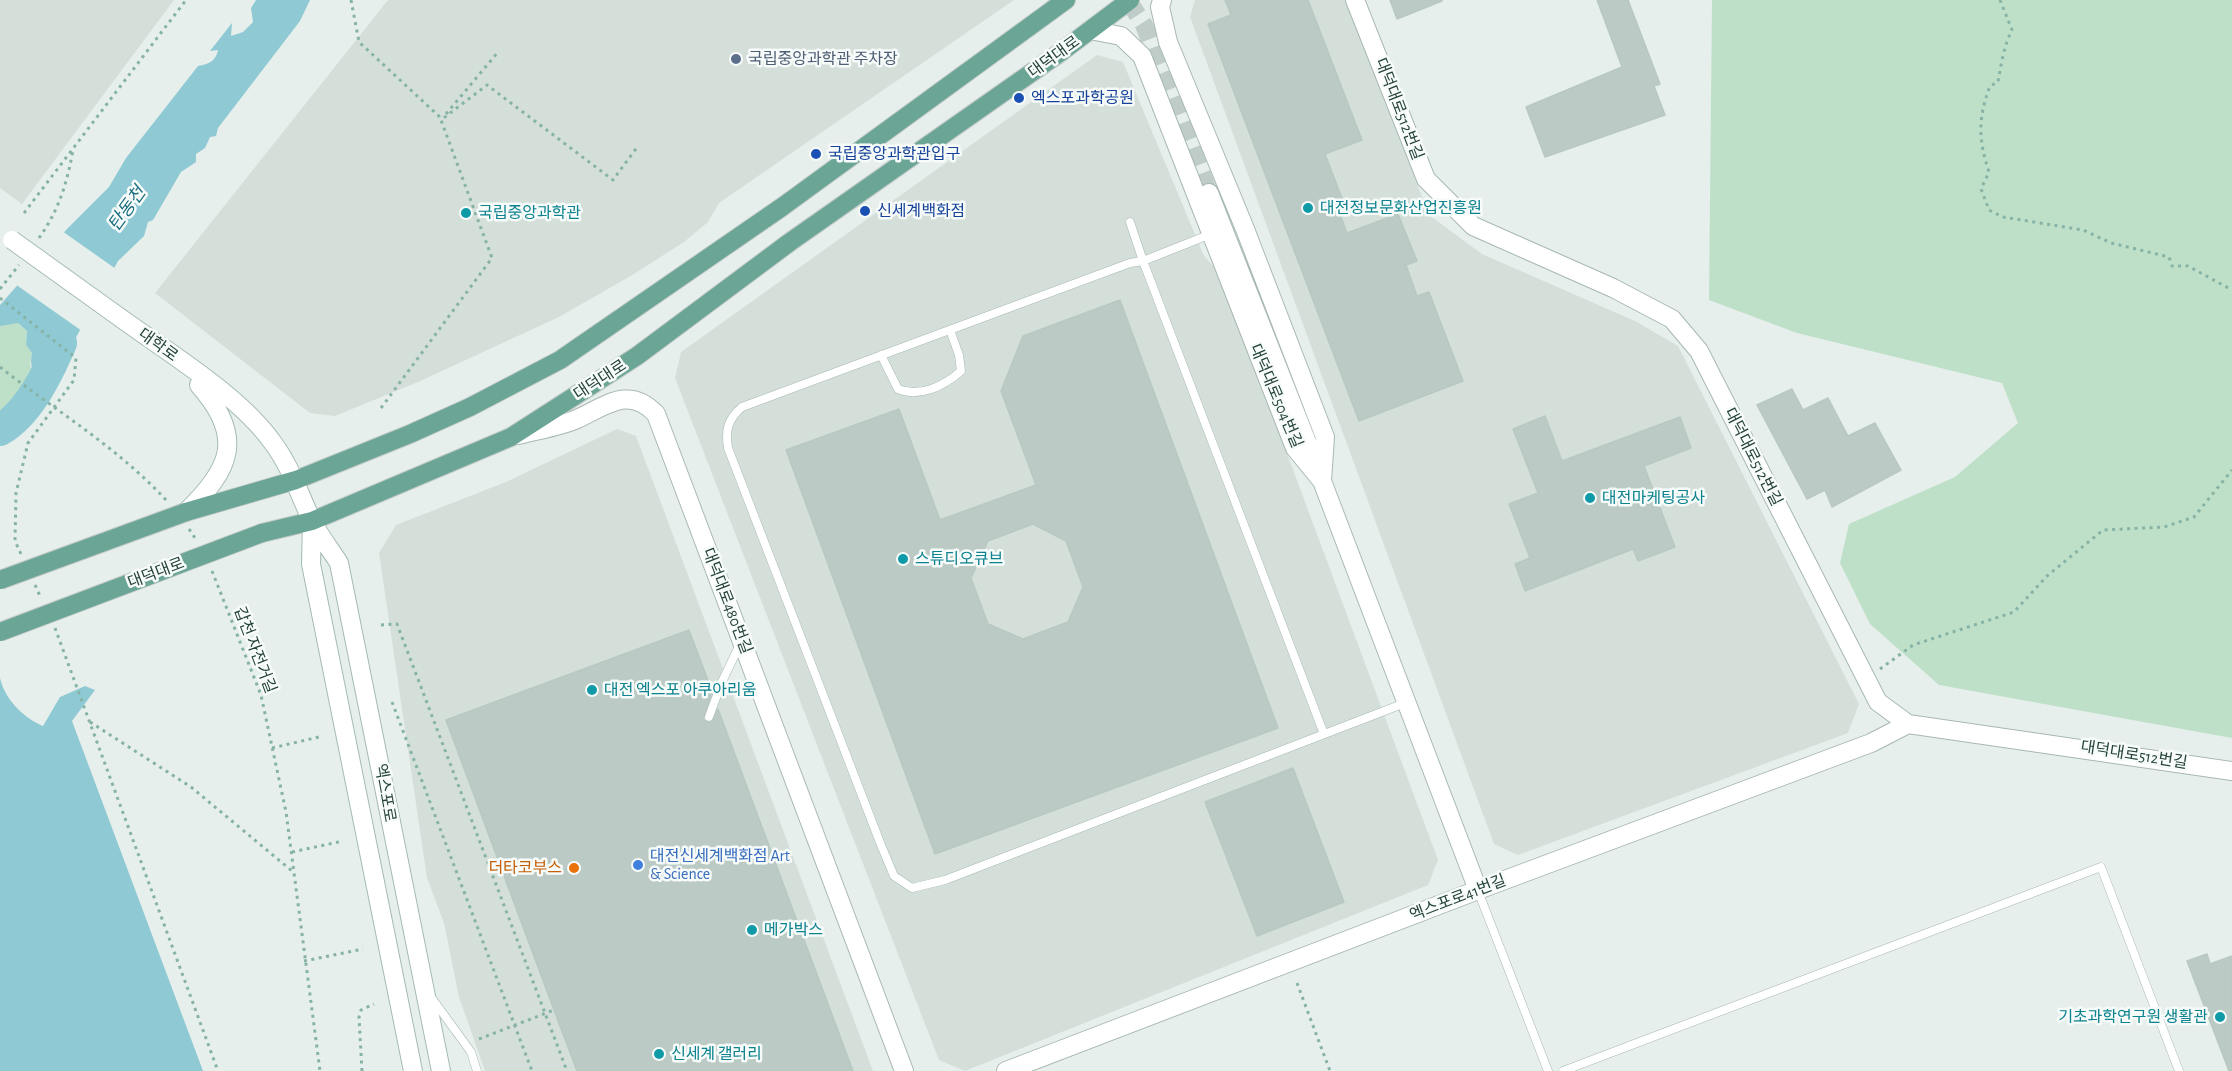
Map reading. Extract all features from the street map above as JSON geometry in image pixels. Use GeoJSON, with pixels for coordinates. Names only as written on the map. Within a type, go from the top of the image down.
{"type":"FeatureCollection","features":[{"type":"Feature","properties":{"kind":"main road"},"geometry":{"type":"LineString","coordinates":[[0,580],[187,520],[250,493],[296,480],[470,407],[560,360],[782,207],[1066,0]]}},
{"type":"Feature","properties":{"kind":"main road","name":"대덕대로"},"geometry":{"type":"LineString","coordinates":[[0,632],[262,533],[312,521],[511,437],[637,356],[790,242],[1130,0]]}},
{"type":"Feature","properties":{"kind":"street"},"geometry":{"type":"LineString","coordinates":[[1162,0],[1160,7],[1168,42],[1325,438],[1322,481]]}},
{"type":"Feature","properties":{"kind":"street","name":"대덕대로512번길"},"geometry":{"type":"LineString","coordinates":[[1356,0],[1426,179],[1473,226],[1613,288],[1672,319],[1699,351],[1878,702],[1908,724],[2232,771]]}},
{"type":"Feature","properties":{"kind":"street","name":"대덕대로504번길"},"geometry":{"type":"LineString","coordinates":[[1090,30],[1121,36],[1142,56],[1201,190],[1211,234],[1295,448],[1322,481],[1478,890]]}},
{"type":"Feature","properties":{"kind":"street"},"geometry":{"type":"LineString","coordinates":[[1220,169],[1206,160],[1194,169],[1322,481]]}},
{"type":"Feature","properties":{"kind":"street","name":"대학로"},"geometry":{"type":"LineString","coordinates":[[6,236],[174,357],[248,416],[273,442],[296,480]]}},
{"type":"Feature","properties":{"kind":"street"},"geometry":{"type":"LineString","coordinates":[[174,357],[210,397],[224,424],[228,448],[222,469],[187,520]]}},
{"type":"Feature","properties":{"kind":"street","name":"대덕대로480번길"},"geometry":{"type":"LineString","coordinates":[[511,437],[576,419],[605,403],[628,399],[645,402],[656,414],[904,1071]]}},
{"type":"Feature","properties":{"kind":"street","name":"엑스포로"},"geometry":{"type":"LineString","coordinates":[[296,480],[312,521],[339,563],[441,1071]]}},
{"type":"Feature","properties":{"kind":"street","name":"엑스포로"},"geometry":{"type":"LineString","coordinates":[[312,521],[311,564],[413,1071]]}},
{"type":"Feature","properties":{"kind":"street","name":"엑스포로41번길"},"geometry":{"type":"LineString","coordinates":[[1006,1071],[1478,890],[1871,743],[1908,724]]}},
{"type":"Feature","properties":{"kind":"lane"},"geometry":{"type":"LineString","coordinates":[[1130,222],[1324,734]]}},
{"type":"Feature","properties":{"kind":"lane"},"geometry":{"type":"LineString","coordinates":[[1211,234],[742,407],[729,422],[726,436],[732,459],[881,845],[894,876],[900,882],[912,888],[945,880],[1406,703]]}},
{"type":"Feature","properties":{"kind":"lane"},"geometry":{"type":"LineString","coordinates":[[882,355],[898,389],[918,393],[950,381],[961,371],[960,355],[950,330]]}},
{"type":"Feature","properties":{"kind":"lane"},"geometry":{"type":"LineString","coordinates":[[709,717],[742,640]]}},
{"type":"Feature","properties":{"kind":"lane"},"geometry":{"type":"LineString","coordinates":[[1563,1071],[2102,867],[2180,1071]]}},
{"type":"Feature","properties":{"kind":"lane"},"geometry":{"type":"LineString","coordinates":[[1478,890],[1548,1071]]}},
{"type":"Feature","properties":{"kind":"lane"},"geometry":{"type":"LineString","coordinates":[[424,988],[471,1052],[477,1071]]}},
{"type":"Feature","properties":{"kind":"path"},"geometry":{"type":"LineString","coordinates":[[24,213],[186,0]]}},
{"type":"Feature","properties":{"kind":"path"},"geometry":{"type":"LineString","coordinates":[[351,0],[359,42],[441,120],[492,258],[381,408]]}},
{"type":"Feature","properties":{"kind":"path"},"geometry":{"type":"LineString","coordinates":[[2000,0],[2012,30],[2006,42],[2006,55],[1998,82],[1990,86],[1979,120],[1983,154],[1989,171],[1981,189],[1989,210],[2003,217],[2083,230],[2111,243],[2169,257],[2172,266],[2188,266],[2232,290]]}},
{"type":"Feature","properties":{"kind":"path"},"geometry":{"type":"LineString","coordinates":[[441,120],[499,51]]}},
{"type":"Feature","properties":{"kind":"path"},"geometry":{"type":"LineString","coordinates":[[441,120],[487,85],[613,180],[638,147]]}},
{"type":"Feature","properties":{"kind":"path"},"geometry":{"type":"LineString","coordinates":[[32,247],[52,220],[66,188],[73,148]]}},
{"type":"Feature","properties":{"kind":"path"},"geometry":{"type":"LineString","coordinates":[[0,290],[25,256]]}},
{"type":"Feature","properties":{"kind":"path"},"geometry":{"type":"LineString","coordinates":[[0,298],[76,358],[74,380],[28,443],[16,493],[15,541],[25,563]]}},
{"type":"Feature","properties":{"kind":"path"},"geometry":{"type":"LineString","coordinates":[[0,366],[46,404],[54,407],[139,471],[169,503]]}},
{"type":"Feature","properties":{"kind":"path"},"geometry":{"type":"LineString","coordinates":[[1866,679],[1913,645],[2014,612],[2047,576],[2103,530],[2164,527],[2194,517],[2232,470]]}},
{"type":"Feature","properties":{"kind":"path"},"geometry":{"type":"LineString","coordinates":[[187,520],[199,544]]}},
{"type":"Feature","properties":{"kind":"path","name":"갑천 자전거길"},"geometry":{"type":"LineString","coordinates":[[208,561],[261,695],[291,853],[320,1071]]}},
{"type":"Feature","properties":{"kind":"path"},"geometry":{"type":"LineString","coordinates":[[35,584],[44,605]]}},
{"type":"Feature","properties":{"kind":"path"},"geometry":{"type":"LineString","coordinates":[[381,625],[397,624],[567,1071]]}},
{"type":"Feature","properties":{"kind":"path"},"geometry":{"type":"LineString","coordinates":[[54,627],[218,1071]]}},
{"type":"Feature","properties":{"kind":"path"},"geometry":{"type":"LineString","coordinates":[[392,702],[532,1071]]}},
{"type":"Feature","properties":{"kind":"path"},"geometry":{"type":"LineString","coordinates":[[89,721],[191,787],[293,872]]}},
{"type":"Feature","properties":{"kind":"path"},"geometry":{"type":"LineString","coordinates":[[272,748],[323,736]]}},
{"type":"Feature","properties":{"kind":"path"},"geometry":{"type":"LineString","coordinates":[[291,853],[343,841]]}},
{"type":"Feature","properties":{"kind":"path"},"geometry":{"type":"LineString","coordinates":[[304,961],[363,949]]}},
{"type":"Feature","properties":{"kind":"path"},"geometry":{"type":"LineString","coordinates":[[1297,983],[1330,1071]]}},
{"type":"Feature","properties":{"kind":"path"},"geometry":{"type":"LineString","coordinates":[[362,1071],[359,1017],[361,1010],[374,1004]]}},
{"type":"Feature","properties":{"kind":"path"},"geometry":{"type":"LineString","coordinates":[[479,1039],[554,1010]]}},
{"type":"Feature","properties":{"kind":"shaded area"},"geometry":{"type":"Polygon","coordinates":[[[0,0],[174,0],[22,204],[0,188],[0,0]]]}},
{"type":"Feature","properties":{"kind":"shaded area","name":"국립중앙과학관"},"geometry":{"type":"Polygon","coordinates":[[[388,0],[1014,0],[719,203],[708,222],[684,242],[634,274],[559,317],[418,382],[335,416],[310,413],[155,293],[388,0]]]}},
{"type":"Feature","properties":{"kind":"shaded area"},"geometry":{"type":"Polygon","coordinates":[[[1195,0],[1348,0],[1429,215],[1482,254],[1635,321],[1678,346],[1859,704],[1848,733],[1518,855],[1494,844],[1190,17],[1195,0]]]}},
{"type":"Feature","properties":{"kind":"shaded area"},"geometry":{"type":"Polygon","coordinates":[[[1097,55],[1123,62],[1204,256],[1220,273],[1438,860],[1428,885],[965,1071],[939,1060],[675,378],[681,352],[1097,55]]]}},
{"type":"Feature","properties":{"kind":"shaded area"},"geometry":{"type":"Polygon","coordinates":[[[617,429],[636,436],[873,1071],[485,1071],[459,997],[444,923],[427,878],[379,553],[396,525],[506,482],[617,429]]]}},
{"type":"Feature","properties":{"kind":"green space"},"geometry":{"type":"Polygon","coordinates":[[[1712,0],[2232,0],[2232,738],[1939,685],[1870,624],[1840,563],[1849,524],[1955,477],[2018,423],[2002,383],[1797,333],[1709,300],[1712,0]]]}},
{"type":"Feature","properties":{"kind":"green space"},"geometry":{"type":"Polygon","coordinates":[[[4,323],[18,323],[27,331],[26,345],[32,353],[30,365],[37,378],[17,406],[0,420],[0,326],[4,323]]]}},
{"type":"Feature","properties":{"kind":"water"},"geometry":{"type":"Polygon","coordinates":[[[256,0],[310,0],[300,21],[218,128],[216,136],[210,137],[205,148],[196,154],[196,162],[181,172],[153,220],[148,222],[144,236],[118,261],[74,341],[75,347],[67,357],[66,371],[52,390],[38,378],[33,370],[32,353],[26,345],[27,331],[18,323],[0,326],[0,305],[67,229],[109,187],[126,158],[198,66],[209,63],[216,57],[218,50],[210,51],[232,23],[231,36],[243,32],[253,22],[251,8],[256,0]]]}},
{"type":"Feature","properties":{"kind":"water"},"geometry":{"type":"Polygon","coordinates":[[[0,678],[6,694],[16,707],[43,726],[60,697],[85,686],[95,690],[72,721],[203,1071],[0,1071],[0,678]]]}},
{"type":"Feature","properties":{"kind":"pier"},"geometry":{"type":"Polygon","coordinates":[[[62,231],[116,269],[82,331],[15,284],[62,231]]]}},
{"type":"Feature","properties":{"kind":"building","name":"대전정보문화산업진흥원"},"geometry":{"type":"Polygon","coordinates":[[[1225,0],[1308,0],[1362,140],[1325,154],[1343,201],[1336,204],[1347,233],[1398,214],[1417,261],[1406,265],[1417,296],[1429,292],[1463,381],[1359,421],[1208,24],[1231,15],[1225,0]]]}},
{"type":"Feature","properties":{"kind":"building"},"geometry":{"type":"Polygon","coordinates":[[[1390,0],[1442,0],[1442,1],[1397,19],[1390,0]]]}},
{"type":"Feature","properties":{"kind":"building"},"geometry":{"type":"Polygon","coordinates":[[[1597,0],[1628,0],[1660,84],[1654,86],[1665,115],[1545,157],[1526,107],[1622,67],[1597,0]]]}},
{"type":"Feature","properties":{"kind":"building","name":"스튜디오큐브"},"geometry":{"type":"Polygon","coordinates":[[[1120,300],[1278,728],[935,854],[786,450],[899,409],[940,520],[1036,485],[1001,391],[1023,336],[1120,300]],[[1033,524],[988,541],[971,578],[988,624],[1023,639],[1068,622],[1083,587],[1066,541],[1033,524]]]}},
{"type":"Feature","properties":{"kind":"building"},"geometry":{"type":"Polygon","coordinates":[[[1792,389],[1803,410],[1828,398],[1848,436],[1875,423],[1901,470],[1832,507],[1825,490],[1807,499],[1757,405],[1792,389]]]}},
{"type":"Feature","properties":{"kind":"building","name":"대전마케팅공사"},"geometry":{"type":"Polygon","coordinates":[[[1545,416],[1562,461],[1680,417],[1691,448],[1644,466],[1675,547],[1638,561],[1633,549],[1525,591],[1515,564],[1530,558],[1509,504],[1538,493],[1513,429],[1545,416]]]}},
{"type":"Feature","properties":{"kind":"building","name":"대전신세계백화점 Art & Science"},"geometry":{"type":"Polygon","coordinates":[[[689,630],[712,691],[703,719],[706,722],[712,722],[718,709],[853,1071],[577,1071],[446,720],[689,630]]]}},
{"type":"Feature","properties":{"kind":"building"},"geometry":{"type":"Polygon","coordinates":[[[1293,768],[1344,902],[1257,936],[1205,802],[1293,768]]]}},
{"type":"Feature","properties":{"kind":"building","name":"기초과학연구원 생활관"},"geometry":{"type":"Polygon","coordinates":[[[2207,954],[2210,964],[2232,956],[2232,1071],[2229,1071],[2187,961],[2207,954]]]}},
{"type":"Feature","properties":{"kind":"waterway","name":"탄동천"},"geometry":{"type":"LineString","coordinates":[[0,430],[29,403],[44,379],[61,343]]}},
{"type":"Feature","properties":{"kind":"tunnel"},"geometry":{"type":"LineString","coordinates":[[1128,0],[1144,25],[1209,193]]}},
{"type":"Feature","properties":{"kind":"place","name":"국립중앙과학관 주차장"},"geometry":{"type":"Point","coordinates":[736,59]}},
{"type":"Feature","properties":{"kind":"place","name":"엑스포과학공원"},"geometry":{"type":"Point","coordinates":[1019,98]}},
{"type":"Feature","properties":{"kind":"place","name":"국립중앙과학관입구"},"geometry":{"type":"Point","coordinates":[816,154]}},
{"type":"Feature","properties":{"kind":"place","name":"대전정보문화산업진흥원"},"geometry":{"type":"Point","coordinates":[1308,208]}},
{"type":"Feature","properties":{"kind":"place","name":"신세계백화점"},"geometry":{"type":"Point","coordinates":[865,211]}},
{"type":"Feature","properties":{"kind":"place","name":"국립중앙과학관"},"geometry":{"type":"Point","coordinates":[466,213]}},
{"type":"Feature","properties":{"kind":"place","name":"대전마케팅공사"},"geometry":{"type":"Point","coordinates":[1590,498]}},
{"type":"Feature","properties":{"kind":"place","name":"스튜디오큐브"},"geometry":{"type":"Point","coordinates":[903,559]}},
{"type":"Feature","properties":{"kind":"place","name":"대전 엑스포 아쿠아리움"},"geometry":{"type":"Point","coordinates":[592,690]}},
{"type":"Feature","properties":{"kind":"place","name":"대전신세계백화점 Art & Science"},"geometry":{"type":"Point","coordinates":[638,865]}},
{"type":"Feature","properties":{"kind":"place","name":"더타코부스"},"geometry":{"type":"Point","coordinates":[574,868]}},
{"type":"Feature","properties":{"kind":"place","name":"메가박스"},"geometry":{"type":"Point","coordinates":[752,930]}},
{"type":"Feature","properties":{"kind":"place","name":"기초과학연구원 생활관"},"geometry":{"type":"Point","coordinates":[2220,1017]}},
{"type":"Feature","properties":{"kind":"place","name":"신세계 갤러리"},"geometry":{"type":"Point","coordinates":[659,1054]}}]}
